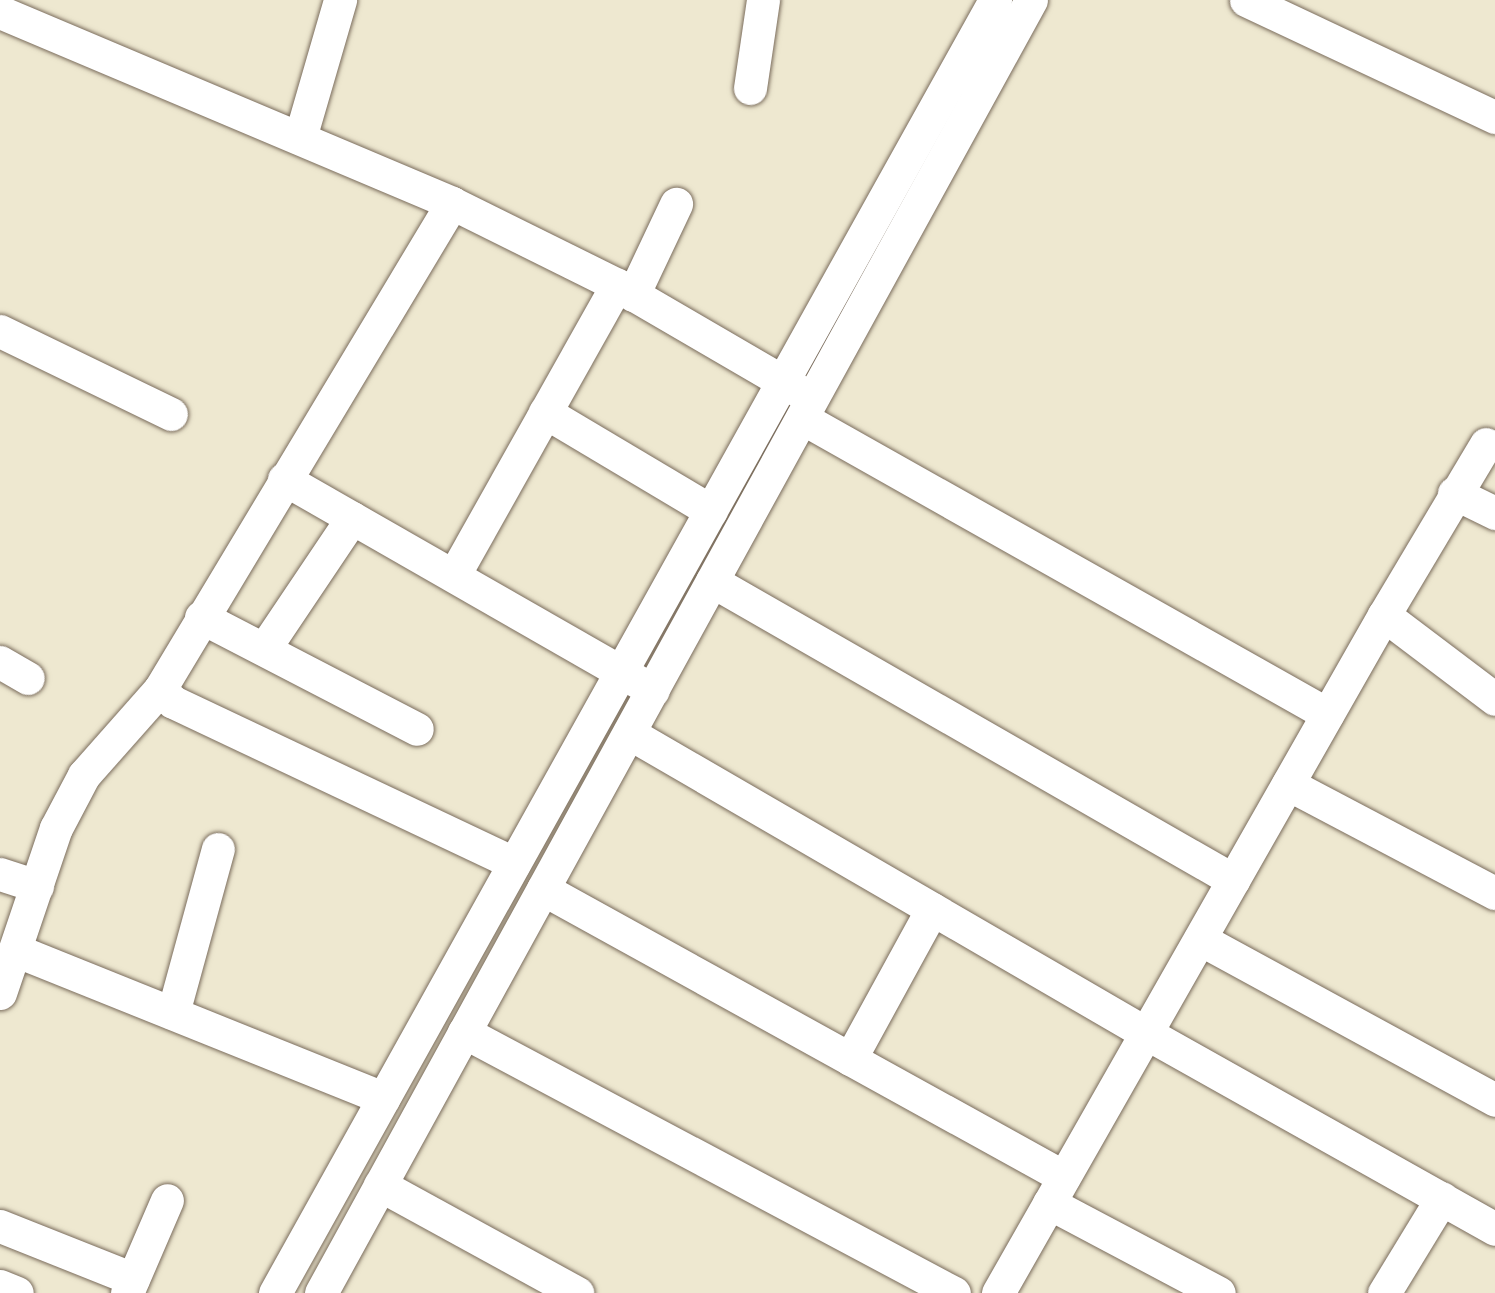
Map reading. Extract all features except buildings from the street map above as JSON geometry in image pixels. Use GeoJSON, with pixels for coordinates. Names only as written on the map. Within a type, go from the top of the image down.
{"type":"FeatureCollection","features":[{"type":"Feature","properties":{"kind":"street"},"geometry":{"type":"LineString","coordinates":[[300,138],[340,0]]}},
{"type":"Feature","properties":{"kind":"street"},"geometry":{"type":"LineString","coordinates":[[750,88],[763,0]]}},
{"type":"Feature","properties":{"kind":"street"},"geometry":{"type":"LineString","coordinates":[[275,1293],[995,0]]}},
{"type":"Feature","properties":{"kind":"street"},"geometry":{"type":"LineString","coordinates":[[321,1293],[1031,0]]}},
{"type":"Feature","properties":{"kind":"street"},"geometry":{"type":"LineString","coordinates":[[1246,0],[1495,117]]}},
{"type":"Feature","properties":{"kind":"street"},"geometry":{"type":"LineString","coordinates":[[0,12],[452,203],[625,290],[783,380],[807,408],[1327,714]]}},
{"type":"Feature","properties":{"kind":"street"},"geometry":{"type":"LineString","coordinates":[[0,993],[56,828],[84,775],[160,689],[201,617],[452,203]]}},
{"type":"Feature","properties":{"kind":"street"},"geometry":{"type":"LineString","coordinates":[[454,575],[545,412],[625,290],[676,204]]}},
{"type":"Feature","properties":{"kind":"street"},"geometry":{"type":"LineString","coordinates":[[0,331],[171,414]]}},
{"type":"Feature","properties":{"kind":"street"},"geometry":{"type":"LineString","coordinates":[[545,412],[711,511]]}},
{"type":"Feature","properties":{"kind":"street"},"geometry":{"type":"LineString","coordinates":[[998,1293],[1454,493],[1486,444]]}},
{"type":"Feature","properties":{"kind":"street"},"geometry":{"type":"LineString","coordinates":[[284,479],[622,669],[652,690]]}},
{"type":"Feature","properties":{"kind":"street"},"geometry":{"type":"LineString","coordinates":[[1454,493],[1495,513]]}},
{"type":"Feature","properties":{"kind":"street"},"geometry":{"type":"LineString","coordinates":[[264,649],[352,518]]}},
{"type":"Feature","properties":{"kind":"street"},"geometry":{"type":"LineString","coordinates":[[712,581],[1233,880]]}},
{"type":"Feature","properties":{"kind":"street"},"geometry":{"type":"LineString","coordinates":[[1384,615],[1490,683]]}},
{"type":"Feature","properties":{"kind":"street"},"geometry":{"type":"LineString","coordinates":[[201,617],[417,729]]}},
{"type":"Feature","properties":{"kind":"street"},"geometry":{"type":"LineString","coordinates":[[0,662],[28,678]]}},
{"type":"Feature","properties":{"kind":"street"},"geometry":{"type":"LineString","coordinates":[[160,689],[172,702],[514,863]]}},
{"type":"Feature","properties":{"kind":"street"},"geometry":{"type":"LineString","coordinates":[[629,733],[1146,1033],[1495,1229]]}},
{"type":"Feature","properties":{"kind":"street"},"geometry":{"type":"LineString","coordinates":[[1288,784],[1495,893]]}},
{"type":"Feature","properties":{"kind":"street"},"geometry":{"type":"LineString","coordinates":[[173,1013],[218,849]]}},
{"type":"Feature","properties":{"kind":"street"},"geometry":{"type":"LineString","coordinates":[[0,874],[37,886]]}},
{"type":"Feature","properties":{"kind":"street"},"geometry":{"type":"LineString","coordinates":[[543,889],[850,1059],[1219,1293]]}},
{"type":"Feature","properties":{"kind":"street"},"geometry":{"type":"LineString","coordinates":[[850,1059],[932,909]]}},
{"type":"Feature","properties":{"kind":"street"},"geometry":{"type":"LineString","coordinates":[[1200,939],[1495,1100]]}},
{"type":"Feature","properties":{"kind":"street"},"geometry":{"type":"LineString","coordinates":[[15,950],[383,1098]]}},
{"type":"Feature","properties":{"kind":"street"},"geometry":{"type":"LineString","coordinates":[[464,1032],[954,1293]]}},
{"type":"Feature","properties":{"kind":"street"},"geometry":{"type":"LineString","coordinates":[[380,1185],[577,1293]]}},
{"type":"Feature","properties":{"kind":"street"},"geometry":{"type":"LineString","coordinates":[[1384,1293],[1442,1198]]}},
{"type":"Feature","properties":{"kind":"street"},"geometry":{"type":"LineString","coordinates":[[1,1230],[130,1286],[167,1200]]}},
{"type":"Feature","properties":{"kind":"street"},"geometry":{"type":"LineString","coordinates":[[0,1286],[17,1293]]}}]}
